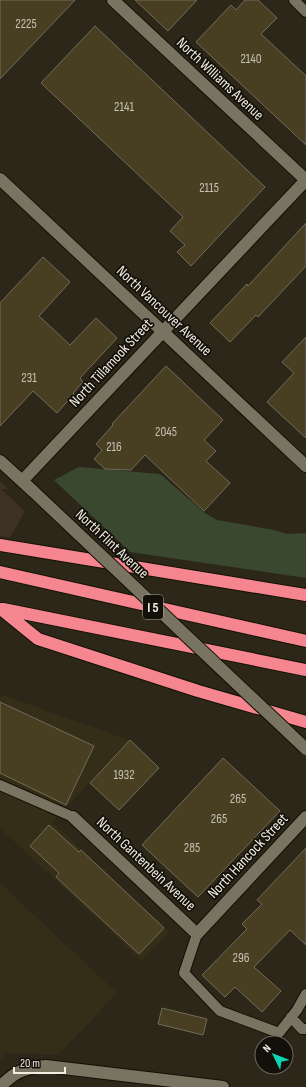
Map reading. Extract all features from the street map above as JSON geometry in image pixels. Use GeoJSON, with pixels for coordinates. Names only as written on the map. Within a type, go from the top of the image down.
{"type":"FeatureCollection","features":[{"type":"Feature","properties":{"kind":"highway"},"geometry":{"type":"LineString","coordinates":[[0,545],[306,595]]}},
{"type":"Feature","properties":{"kind":"highway","name":"I 5"},"geometry":{"type":"LineString","coordinates":[[0,572],[306,641]]}},
{"type":"Feature","properties":{"kind":"highway"},"geometry":{"type":"LineString","coordinates":[[1,608],[38,639],[198,691],[306,722]]}},
{"type":"Feature","properties":{"kind":"highway","name":"I 5"},"geometry":{"type":"LineString","coordinates":[[1,608],[306,670]]}},
{"type":"Feature","properties":{"kind":"street","name":"North Williams Avenue"},"geometry":{"type":"LineString","coordinates":[[112,0],[306,180]]}},
{"type":"Feature","properties":{"kind":"street","name":"North Vancouver Avenue"},"geometry":{"type":"LineString","coordinates":[[0,179],[306,466]]}},
{"type":"Feature","properties":{"kind":"street","name":"North Tillamook Street"},"geometry":{"type":"LineString","coordinates":[[22,481],[306,180]]}},
{"type":"Feature","properties":{"kind":"street","name":"North Flint Avenue"},"geometry":{"type":"LineString","coordinates":[[0,461],[306,749]]}},
{"type":"Feature","properties":{"kind":"street","name":"North Gantenbein Avenue"},"geometry":{"type":"LineString","coordinates":[[73,817],[197,934]]}},
{"type":"Feature","properties":{"kind":"street","name":"North Hancock Street"},"geometry":{"type":"LineString","coordinates":[[197,934],[306,817]]}},
{"type":"Feature","properties":{"kind":"street"},"geometry":{"type":"LineString","coordinates":[[0,1087],[12,1075],[34,1066],[46,1066],[223,1087]]}},
{"type":"Feature","properties":{"kind":"lane"},"geometry":{"type":"LineString","coordinates":[[294,0],[306,12]]}},
{"type":"Feature","properties":{"kind":"lane"},"geometry":{"type":"LineString","coordinates":[[0,785],[73,817]]}},
{"type":"Feature","properties":{"kind":"lane"},"geometry":{"type":"LineString","coordinates":[[197,934],[184,973],[220,1011],[278,1033],[291,1017],[306,994]]}},
{"type":"Feature","properties":{"kind":"lane"},"geometry":{"type":"LineString","coordinates":[[291,1017],[302,1030],[306,1028]]}},
{"type":"Feature","properties":{"kind":"shaded area"},"geometry":{"type":"Polygon","coordinates":[[[0,481],[9,489],[1,489],[25,511],[10,538],[0,536],[0,481]]]}},
{"type":"Feature","properties":{"kind":"shaded area"},"geometry":{"type":"Polygon","coordinates":[[[0,694],[129,740],[52,822],[170,932],[142,961],[0,828],[0,694]]]}},
{"type":"Feature","properties":{"kind":"shaded area"},"geometry":{"type":"Polygon","coordinates":[[[0,883],[117,993],[58,1055],[7,1053],[0,1060],[0,883]]]}},
{"type":"Feature","properties":{"kind":"green space"},"geometry":{"type":"Polygon","coordinates":[[[79,467],[160,474],[205,513],[217,520],[274,530],[287,534],[306,533],[306,578],[130,552],[54,480],[79,467]]]}},
{"type":"Feature","properties":{"kind":"building"},"geometry":{"type":"Polygon","coordinates":[[[0,0],[75,0],[0,79],[0,0]]]}},
{"type":"Feature","properties":{"kind":"building"},"geometry":{"type":"Polygon","coordinates":[[[135,0],[197,0],[168,31],[135,0]]]}},
{"type":"Feature","properties":{"kind":"building"},"geometry":{"type":"Polygon","coordinates":[[[245,0],[258,0],[277,18],[261,34],[306,76],[306,145],[196,42],[231,5],[236,10],[245,0]]]}},
{"type":"Feature","properties":{"kind":"building"},"geometry":{"type":"Polygon","coordinates":[[[95,26],[265,187],[191,266],[177,252],[185,245],[170,231],[183,217],[41,83],[95,26]]]}},
{"type":"Feature","properties":{"kind":"building"},"geometry":{"type":"Polygon","coordinates":[[[306,223],[306,266],[258,317],[256,315],[230,342],[210,323],[247,284],[248,286],[306,223]]]}},
{"type":"Feature","properties":{"kind":"building"},"geometry":{"type":"Polygon","coordinates":[[[43,257],[70,282],[39,316],[70,345],[96,318],[117,338],[80,378],[83,382],[57,413],[33,391],[0,426],[0,303],[43,257]]]}},
{"type":"Feature","properties":{"kind":"building"},"geometry":{"type":"Polygon","coordinates":[[[306,337],[306,438],[267,402],[294,373],[282,362],[306,337]]]}},
{"type":"Feature","properties":{"kind":"building"},"geometry":{"type":"Polygon","coordinates":[[[166,366],[223,420],[204,440],[216,451],[206,461],[230,483],[204,511],[145,455],[131,470],[105,469],[94,459],[102,450],[96,444],[113,425],[112,424],[166,366]]]}},
{"type":"Feature","properties":{"kind":"building"},"geometry":{"type":"Polygon","coordinates":[[[0,702],[94,746],[66,805],[0,773],[0,702]]]}},
{"type":"Feature","properties":{"kind":"building"},"geometry":{"type":"Polygon","coordinates":[[[130,740],[159,768],[119,810],[90,783],[130,740]]]}},
{"type":"Feature","properties":{"kind":"building"},"geometry":{"type":"Polygon","coordinates":[[[223,758],[280,811],[198,897],[142,845],[223,758]]]}},
{"type":"Feature","properties":{"kind":"building"},"geometry":{"type":"Polygon","coordinates":[[[49,825],[79,852],[81,850],[164,928],[139,954],[56,877],[59,873],[30,846],[49,825]]]}},
{"type":"Feature","properties":{"kind":"building"},"geometry":{"type":"Polygon","coordinates":[[[306,848],[306,945],[290,930],[254,967],[281,991],[262,1012],[235,987],[225,997],[202,975],[247,929],[242,924],[262,904],[257,900],[306,848]]]}},
{"type":"Feature","properties":{"kind":"building"},"geometry":{"type":"Polygon","coordinates":[[[162,1008],[207,1019],[203,1035],[158,1024],[162,1008]]]}}]}
